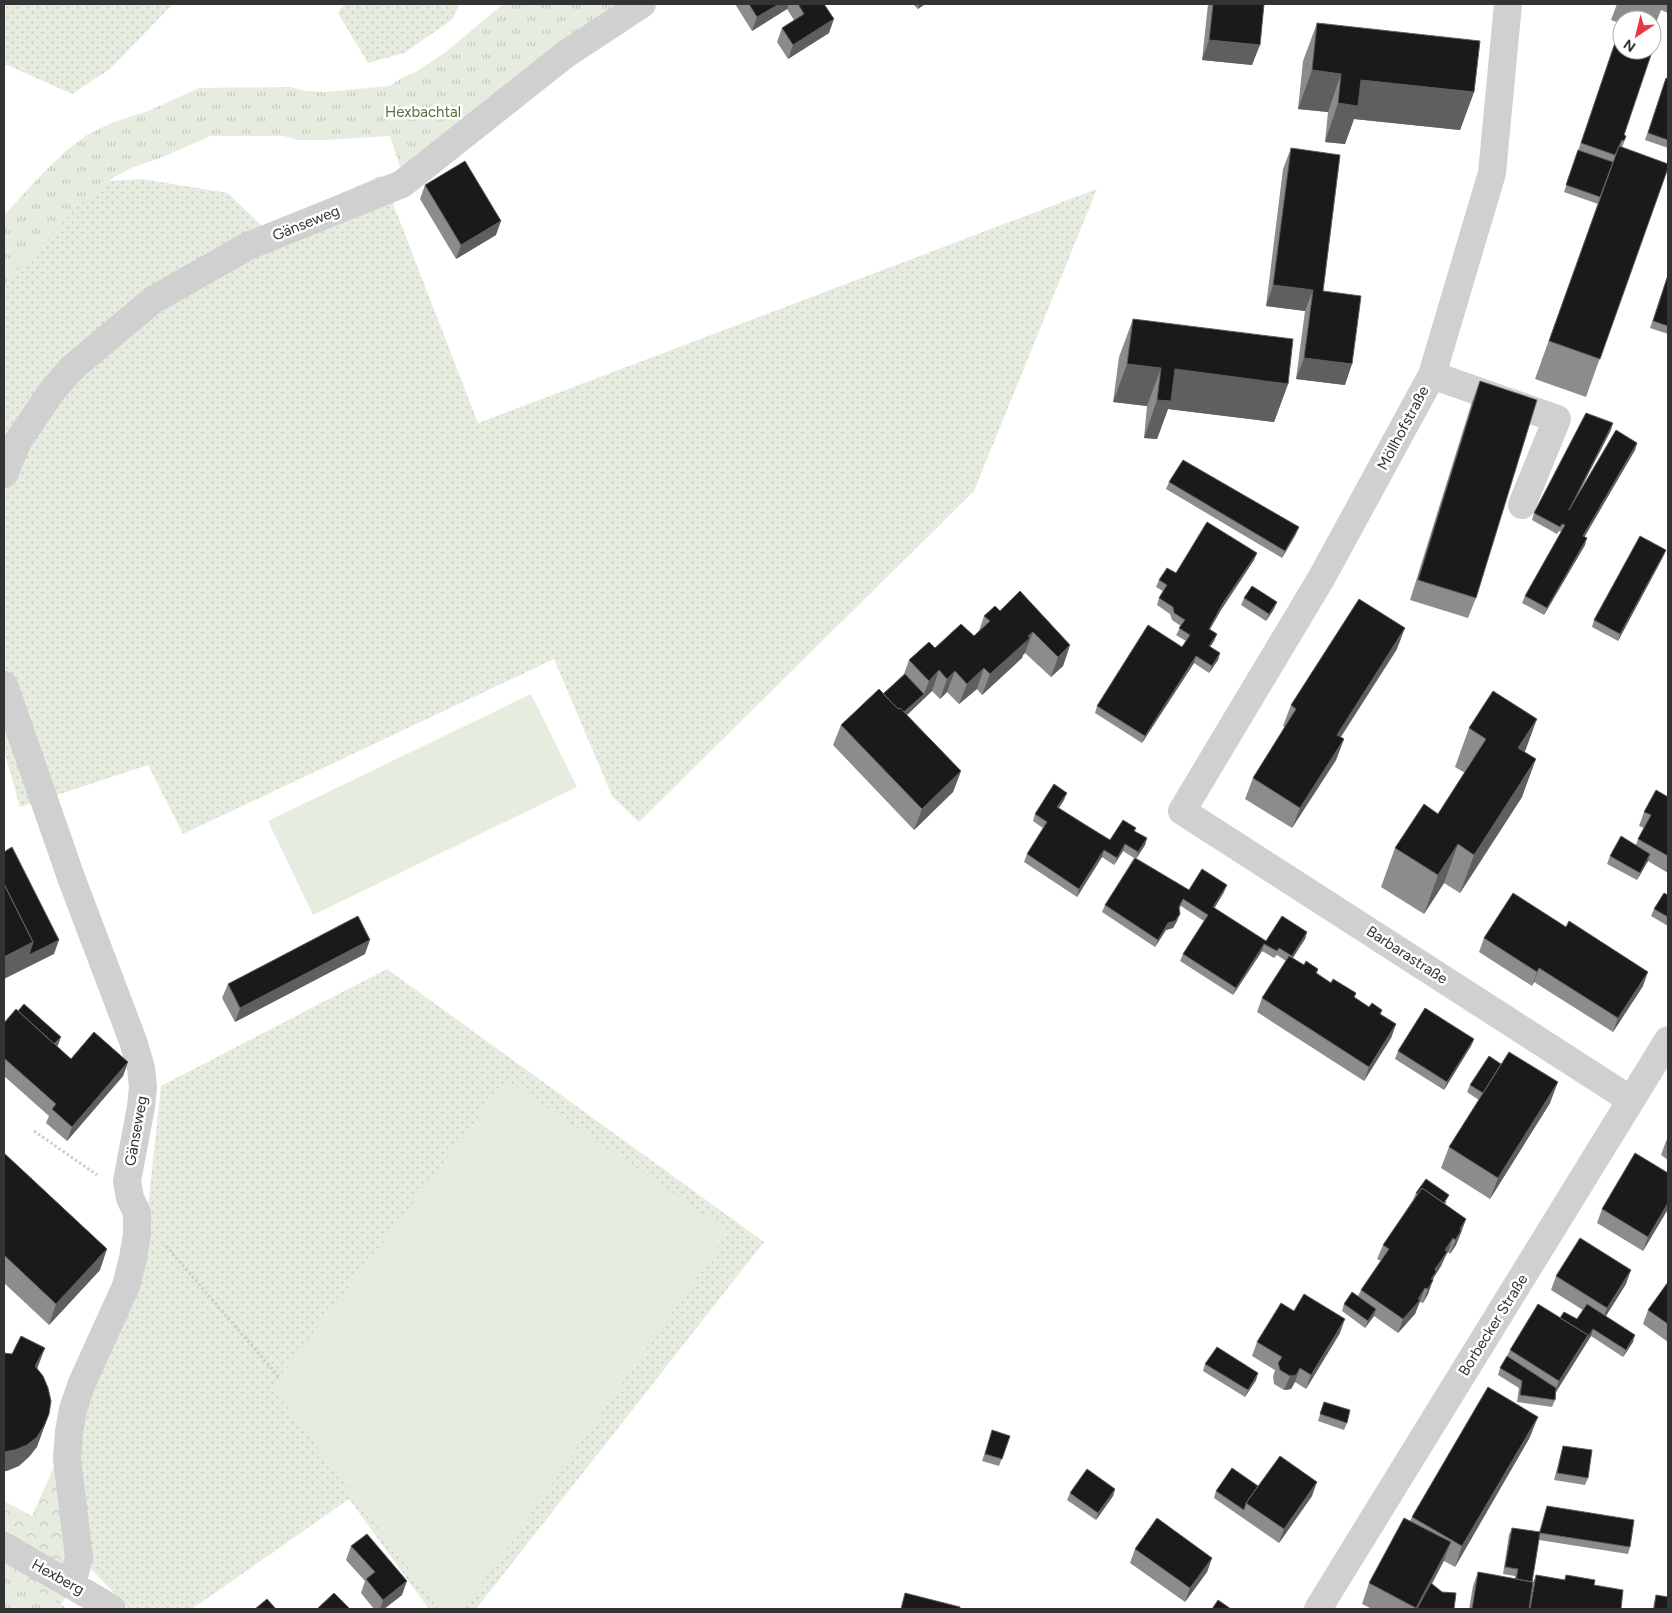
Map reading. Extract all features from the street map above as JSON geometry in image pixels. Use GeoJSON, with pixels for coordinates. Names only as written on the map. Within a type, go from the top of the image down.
{"type":"FeatureCollection","features":[{"type":"Feature","properties":{"kind":"street","name":"Gänseweg"},"geometry":{"type":"LineString","coordinates":[[4,474],[18,442],[52,391],[72,368],[153,300],[248,246],[402,184],[566,54],[642,4]]}},
{"type":"Feature","properties":{"kind":"street","name":"Möllhofstraße"},"geometry":{"type":"LineString","coordinates":[[1182,811],[1322,577],[1432,375],[1492,172],[1508,4]]}},
{"type":"Feature","properties":{"kind":"street"},"geometry":{"type":"LineString","coordinates":[[1432,375],[1557,418],[1522,505]]}},
{"type":"Feature","properties":{"kind":"street","name":"Gänseweg"},"geometry":{"type":"LineString","coordinates":[[4,685],[72,880],[133,1041],[141,1068],[143,1088],[127,1181],[130,1198],[138,1213],[133,1258],[126,1286],[82,1383],[73,1409],[69,1432],[68,1475],[78,1558],[72,1584]]}},
{"type":"Feature","properties":{"kind":"street","name":"Barbarastraße"},"geometry":{"type":"LineString","coordinates":[[1182,811],[1631,1100]]}},
{"type":"Feature","properties":{"kind":"street","name":"Borbecker Straße"},"geometry":{"type":"LineString","coordinates":[[1318,1609],[1668,1040]]}},
{"type":"Feature","properties":{"kind":"street","name":"Hexberg"},"geometry":{"type":"LineString","coordinates":[[4,1546],[112,1609]]}},
{"type":"Feature","properties":{"kind":"green space"},"geometry":{"type":"Polygon","coordinates":[[[4,4],[173,4],[110,69],[72,94],[7,65],[4,66],[4,4]]]}},
{"type":"Feature","properties":{"kind":"green space"},"geometry":{"type":"Polygon","coordinates":[[[344,4],[459,4],[453,19],[404,53],[368,63],[338,13],[344,4]]]}},
{"type":"Feature","properties":{"kind":"green space","name":"Hexbachtal"},"geometry":{"type":"Polygon","coordinates":[[[503,4],[622,4],[403,176],[390,136],[298,140],[284,136],[210,136],[163,157],[131,168],[114,177],[77,207],[4,285],[4,215],[44,172],[67,150],[87,135],[111,123],[148,111],[199,88],[290,87],[306,91],[324,92],[390,86],[403,77],[416,72],[447,51],[503,4]]]}},
{"type":"Feature","properties":{"kind":"green space"},"geometry":{"type":"Polygon","coordinates":[[[382,175],[478,423],[1097,189],[974,491],[639,822],[612,796],[554,659],[183,834],[148,765],[20,807],[4,750],[4,248],[76,183],[142,179],[228,193],[264,228],[382,175]]]}},
{"type":"Feature","properties":{"kind":"green space"},"geometry":{"type":"Polygon","coordinates":[[[531,694],[577,787],[313,915],[268,821],[531,694]]]}},
{"type":"Feature","properties":{"kind":"green space"},"geometry":{"type":"Polygon","coordinates":[[[387,969],[764,1242],[476,1609],[429,1609],[349,1499],[192,1609],[129,1609],[80,1557],[77,1419],[140,1281],[161,1086],[387,969]]]}},
{"type":"Feature","properties":{"kind":"green space"},"geometry":{"type":"Polygon","coordinates":[[[507,1080],[729,1231],[464,1609],[439,1609],[272,1387],[507,1080]]]}},
{"type":"Feature","properties":{"kind":"green space"},"geometry":{"type":"Polygon","coordinates":[[[58,1458],[73,1586],[58,1609],[4,1609],[4,1501],[32,1516],[58,1458]]]}},
{"type":"Feature","properties":{"kind":"green space"},"geometry":{"type":"Polygon","coordinates":[[[4,1571],[65,1607],[64,1609],[4,1609],[4,1571]]]}},
{"type":"Feature","properties":{"kind":"building"},"geometry":{"type":"Polygon","coordinates":[[[749,4],[779,4],[757,17],[749,4]]]}},
{"type":"Feature","properties":{"kind":"building"},"geometry":{"type":"Polygon","coordinates":[[[798,4],[824,4],[834,19],[793,45],[782,28],[804,14],[798,4]]]}},
{"type":"Feature","properties":{"kind":"building"},"geometry":{"type":"Polygon","coordinates":[[[1213,4],[1264,4],[1260,45],[1209,40],[1213,4]]]}},
{"type":"Feature","properties":{"kind":"building"},"geometry":{"type":"Polygon","coordinates":[[[1317,23],[1480,41],[1474,92],[1361,80],[1358,106],[1338,103],[1341,74],[1312,70],[1317,23]]]}},
{"type":"Feature","properties":{"kind":"building"},"geometry":{"type":"Polygon","coordinates":[[[1612,52],[1612,60],[1649,60],[1624,135],[1626,136],[1615,155],[1581,143],[1612,52]]]}},
{"type":"Feature","properties":{"kind":"building"},"geometry":{"type":"Polygon","coordinates":[[[1666,78],[1668,79],[1668,140],[1648,133],[1666,78]]]}},
{"type":"Feature","properties":{"kind":"building"},"geometry":{"type":"Polygon","coordinates":[[[1619,146],[1668,164],[1668,168],[1600,359],[1549,341],[1619,146]]]}},
{"type":"Feature","properties":{"kind":"building"},"geometry":{"type":"Polygon","coordinates":[[[1291,148],[1340,155],[1323,291],[1361,296],[1352,364],[1304,358],[1313,290],[1273,285],[1291,148]]]}},
{"type":"Feature","properties":{"kind":"building"},"geometry":{"type":"Polygon","coordinates":[[[1578,150],[1613,162],[1600,197],[1566,185],[1578,150]]]}},
{"type":"Feature","properties":{"kind":"building"},"geometry":{"type":"Polygon","coordinates":[[[465,161],[501,221],[461,245],[425,185],[465,161]]]}},
{"type":"Feature","properties":{"kind":"building"},"geometry":{"type":"Polygon","coordinates":[[[1668,275],[1668,326],[1653,321],[1668,275]]]}},
{"type":"Feature","properties":{"kind":"building"},"geometry":{"type":"Polygon","coordinates":[[[1133,319],[1293,339],[1288,384],[1175,369],[1171,401],[1157,400],[1161,368],[1127,364],[1133,319]]]}},
{"type":"Feature","properties":{"kind":"building"},"geometry":{"type":"Polygon","coordinates":[[[1480,381],[1537,400],[1476,598],[1418,580],[1480,381]]]}},
{"type":"Feature","properties":{"kind":"building"},"geometry":{"type":"Polygon","coordinates":[[[1586,413],[1613,423],[1569,510],[1616,430],[1637,443],[1583,536],[1587,538],[1547,608],[1525,596],[1565,525],[1562,524],[1560,527],[1534,513],[1586,413]]]}},
{"type":"Feature","properties":{"kind":"building"},"geometry":{"type":"Polygon","coordinates":[[[1183,460],[1299,527],[1285,551],[1169,482],[1183,460]]]}},
{"type":"Feature","properties":{"kind":"building"},"geometry":{"type":"Polygon","coordinates":[[[1207,522],[1257,553],[1223,603],[1209,629],[1217,634],[1209,646],[1220,653],[1212,666],[1196,656],[1145,736],[1097,706],[1148,625],[1182,647],[1190,635],[1179,628],[1185,620],[1174,613],[1173,607],[1159,598],[1167,585],[1159,580],[1167,568],[1176,573],[1207,522]]]}},
{"type":"Feature","properties":{"kind":"building"},"geometry":{"type":"Polygon","coordinates":[[[1640,536],[1666,550],[1620,634],[1594,620],[1640,536]]]}},
{"type":"Feature","properties":{"kind":"building"},"geometry":{"type":"Polygon","coordinates":[[[1252,586],[1277,602],[1269,614],[1244,598],[1252,586]]]}},
{"type":"Feature","properties":{"kind":"building"},"geometry":{"type":"Polygon","coordinates":[[[1020,591],[1070,645],[1058,657],[1033,632],[1028,636],[1030,638],[990,674],[984,668],[967,684],[955,671],[947,679],[939,670],[929,681],[909,660],[929,642],[935,648],[961,624],[974,636],[990,621],[984,616],[995,606],[1000,611],[1020,591]]]}},
{"type":"Feature","properties":{"kind":"building"},"geometry":{"type":"Polygon","coordinates":[[[1359,599],[1405,628],[1337,735],[1344,739],[1300,808],[1253,778],[1296,709],[1291,705],[1359,599]]]}},
{"type":"Feature","properties":{"kind":"building"},"geometry":{"type":"Polygon","coordinates":[[[905,674],[924,694],[904,712],[900,708],[898,709],[883,694],[905,674]]]}},
{"type":"Feature","properties":{"kind":"building"},"geometry":{"type":"Polygon","coordinates":[[[879,689],[961,771],[922,809],[841,725],[879,689]]]}},
{"type":"Feature","properties":{"kind":"building"},"geometry":{"type":"Polygon","coordinates":[[[1493,691],[1537,719],[1518,748],[1536,759],[1474,855],[1458,844],[1438,875],[1395,848],[1424,804],[1438,814],[1486,739],[1469,728],[1493,691]]]}},
{"type":"Feature","properties":{"kind":"building"},"geometry":{"type":"Polygon","coordinates":[[[1054,784],[1067,793],[1057,807],[1110,840],[1123,820],[1136,828],[1134,831],[1147,838],[1138,852],[1125,844],[1117,858],[1104,850],[1079,889],[1027,854],[1047,822],[1035,814],[1054,784]]]}},
{"type":"Feature","properties":{"kind":"building"},"geometry":{"type":"Polygon","coordinates":[[[1656,790],[1668,797],[1668,856],[1638,839],[1651,815],[1644,812],[1656,790]]]}},
{"type":"Feature","properties":{"kind":"building"},"geometry":{"type":"Polygon","coordinates":[[[1621,836],[1650,854],[1640,873],[1610,856],[1621,836]]]}},
{"type":"Feature","properties":{"kind":"building"},"geometry":{"type":"Polygon","coordinates":[[[12,847],[59,940],[29,955],[33,942],[4,884],[4,852],[12,847]]]}},
{"type":"Feature","properties":{"kind":"building"},"geometry":{"type":"Polygon","coordinates":[[[1135,858],[1189,890],[1202,869],[1227,885],[1213,907],[1266,941],[1282,916],[1307,932],[1292,956],[1279,948],[1277,951],[1264,944],[1236,988],[1183,954],[1208,915],[1183,899],[1179,907],[1180,914],[1175,921],[1168,923],[1158,940],[1105,905],[1135,858]]]}},
{"type":"Feature","properties":{"kind":"building"},"geometry":{"type":"Polygon","coordinates":[[[4,884],[33,942],[4,957],[4,884]]]}},
{"type":"Feature","properties":{"kind":"building"},"geometry":{"type":"Polygon","coordinates":[[[1513,893],[1566,927],[1569,921],[1648,972],[1618,1018],[1539,968],[1537,972],[1484,938],[1513,893]]]}},
{"type":"Feature","properties":{"kind":"building"},"geometry":{"type":"Polygon","coordinates":[[[1664,893],[1668,895],[1668,917],[1654,909],[1664,893]]]}},
{"type":"Feature","properties":{"kind":"building"},"geometry":{"type":"Polygon","coordinates":[[[358,916],[370,940],[240,1008],[228,984],[358,916]]]}},
{"type":"Feature","properties":{"kind":"building"},"geometry":{"type":"Polygon","coordinates":[[[1289,956],[1304,965],[1306,961],[1318,969],[1316,973],[1331,983],[1333,979],[1356,993],[1354,997],[1369,1007],[1372,1003],[1382,1010],[1380,1014],[1396,1024],[1369,1067],[1262,998],[1289,956]]]}},
{"type":"Feature","properties":{"kind":"building"},"geometry":{"type":"Polygon","coordinates":[[[24,1004],[61,1037],[54,1044],[18,1011],[24,1004]]]}},
{"type":"Feature","properties":{"kind":"building"},"geometry":{"type":"Polygon","coordinates":[[[1425,1008],[1474,1039],[1447,1082],[1398,1051],[1425,1008]]]}},
{"type":"Feature","properties":{"kind":"building"},"geometry":{"type":"Polygon","coordinates":[[[16,1009],[71,1059],[94,1032],[128,1062],[72,1127],[52,1109],[56,1104],[4,1058],[4,1023],[16,1009]]]}},
{"type":"Feature","properties":{"kind":"building"},"geometry":{"type":"Polygon","coordinates":[[[1509,1052],[1558,1082],[1498,1178],[1449,1147],[1509,1052]]]}},
{"type":"Feature","properties":{"kind":"building"},"geometry":{"type":"Polygon","coordinates":[[[1489,1056],[1501,1064],[1483,1093],[1470,1085],[1489,1056]]]}},
{"type":"Feature","properties":{"kind":"building"},"geometry":{"type":"Polygon","coordinates":[[[4,1153],[107,1249],[56,1304],[4,1255],[4,1153]]]}},
{"type":"Feature","properties":{"kind":"building"},"geometry":{"type":"Polygon","coordinates":[[[1635,1153],[1668,1173],[1668,1203],[1648,1237],[1602,1209],[1635,1153]]]}},
{"type":"Feature","properties":{"kind":"building"},"geometry":{"type":"Polygon","coordinates":[[[1426,1179],[1449,1195],[1444,1203],[1422,1188],[1418,1194],[1416,1193],[1426,1179]]]}},
{"type":"Feature","properties":{"kind":"building"},"geometry":{"type":"Polygon","coordinates":[[[1422,1188],[1466,1219],[1455,1240],[1453,1238],[1445,1250],[1447,1252],[1435,1269],[1436,1272],[1431,1279],[1433,1280],[1428,1289],[1425,1288],[1418,1299],[1420,1300],[1403,1319],[1361,1290],[1389,1249],[1383,1245],[1422,1188]]]}},
{"type":"Feature","properties":{"kind":"building"},"geometry":{"type":"Polygon","coordinates":[[[1580,1238],[1631,1270],[1607,1308],[1556,1276],[1580,1238]]]}},
{"type":"Feature","properties":{"kind":"building"},"geometry":{"type":"Polygon","coordinates":[[[1668,1282],[1668,1324],[1648,1310],[1668,1282]]]}},
{"type":"Feature","properties":{"kind":"building"},"geometry":{"type":"Polygon","coordinates":[[[1352,1292],[1376,1309],[1368,1321],[1344,1304],[1352,1292]]]}},
{"type":"Feature","properties":{"kind":"building"},"geometry":{"type":"Polygon","coordinates":[[[1304,1294],[1345,1319],[1311,1375],[1300,1368],[1296,1375],[1290,1376],[1280,1370],[1278,1363],[1282,1357],[1257,1342],[1281,1303],[1294,1311],[1304,1294]]]}},
{"type":"Feature","properties":{"kind":"building"},"geometry":{"type":"Polygon","coordinates":[[[1538,1304],[1588,1335],[1559,1381],[1510,1350],[1538,1304]]]}},
{"type":"Feature","properties":{"kind":"building"},"geometry":{"type":"Polygon","coordinates":[[[1587,1304],[1635,1335],[1626,1350],[1593,1329],[1585,1342],[1588,1335],[1560,1318],[1564,1312],[1577,1319],[1587,1304]]]}},
{"type":"Feature","properties":{"kind":"building"},"geometry":{"type":"Polygon","coordinates":[[[21,1336],[45,1348],[35,1366],[43,1376],[51,1401],[49,1414],[37,1437],[27,1445],[4,1452],[4,1353],[12,1354],[21,1336]]]}},
{"type":"Feature","properties":{"kind":"building"},"geometry":{"type":"Polygon","coordinates":[[[1217,1347],[1258,1373],[1248,1390],[1205,1364],[1217,1347]]]}},
{"type":"Feature","properties":{"kind":"building"},"geometry":{"type":"Polygon","coordinates":[[[1507,1356],[1556,1388],[1555,1400],[1520,1395],[1522,1381],[1500,1368],[1507,1356]]]}},
{"type":"Feature","properties":{"kind":"building"},"geometry":{"type":"Polygon","coordinates":[[[1488,1387],[1538,1417],[1462,1546],[1412,1517],[1488,1387]]]}},
{"type":"Feature","properties":{"kind":"building"},"geometry":{"type":"Polygon","coordinates":[[[1324,1402],[1350,1410],[1347,1423],[1320,1414],[1324,1402]]]}},
{"type":"Feature","properties":{"kind":"building"},"geometry":{"type":"Polygon","coordinates":[[[992,1430],[1010,1436],[1002,1459],[985,1454],[992,1430]]]}},
{"type":"Feature","properties":{"kind":"building"},"geometry":{"type":"Polygon","coordinates":[[[1563,1446],[1592,1450],[1588,1478],[1557,1473],[1563,1446]]]}},
{"type":"Feature","properties":{"kind":"building"},"geometry":{"type":"Polygon","coordinates":[[[1280,1456],[1317,1482],[1284,1529],[1246,1503],[1280,1456]]]}},
{"type":"Feature","properties":{"kind":"building"},"geometry":{"type":"Polygon","coordinates":[[[1232,1468],[1258,1486],[1246,1503],[1244,1510],[1216,1491],[1232,1468]]]}},
{"type":"Feature","properties":{"kind":"building"},"geometry":{"type":"Polygon","coordinates":[[[1087,1469],[1115,1489],[1098,1513],[1070,1493],[1087,1469]]]}},
{"type":"Feature","properties":{"kind":"building"},"geometry":{"type":"Polygon","coordinates":[[[1547,1506],[1634,1520],[1630,1547],[1540,1533],[1532,1582],[1516,1579],[1518,1569],[1505,1567],[1512,1528],[1540,1532],[1547,1506]]]}},
{"type":"Feature","properties":{"kind":"building"},"geometry":{"type":"Polygon","coordinates":[[[1157,1518],[1212,1558],[1190,1588],[1135,1549],[1157,1518]]]}},
{"type":"Feature","properties":{"kind":"building"},"geometry":{"type":"Polygon","coordinates":[[[1404,1518],[1451,1542],[1416,1608],[1369,1583],[1404,1518]]]}},
{"type":"Feature","properties":{"kind":"building"},"geometry":{"type":"Polygon","coordinates":[[[367,1534],[407,1581],[383,1600],[366,1579],[375,1572],[351,1546],[367,1534]]]}},
{"type":"Feature","properties":{"kind":"building"},"geometry":{"type":"Polygon","coordinates":[[[1478,1572],[1533,1582],[1529,1609],[1472,1609],[1478,1572]]]}},
{"type":"Feature","properties":{"kind":"building"},"geometry":{"type":"Polygon","coordinates":[[[1536,1575],[1565,1580],[1566,1575],[1595,1580],[1594,1585],[1623,1590],[1621,1609],[1530,1609],[1536,1575]]]}},
{"type":"Feature","properties":{"kind":"building"},"geometry":{"type":"Polygon","coordinates":[[[1431,1583],[1442,1592],[1456,1593],[1454,1609],[1417,1609],[1431,1583]]]}},
{"type":"Feature","properties":{"kind":"building"},"geometry":{"type":"Polygon","coordinates":[[[334,1593],[350,1609],[317,1609],[334,1593]]]}},
{"type":"Feature","properties":{"kind":"building"},"geometry":{"type":"Polygon","coordinates":[[[905,1593],[960,1607],[960,1609],[901,1609],[905,1593]]]}},
{"type":"Feature","properties":{"kind":"building"},"geometry":{"type":"Polygon","coordinates":[[[1656,1595],[1668,1597],[1668,1609],[1654,1609],[1656,1595]]]}},
{"type":"Feature","properties":{"kind":"building"},"geometry":{"type":"Polygon","coordinates":[[[267,1599],[276,1609],[255,1609],[267,1599]]]}},
{"type":"Feature","properties":{"kind":"building"},"geometry":{"type":"Polygon","coordinates":[[[1218,1600],[1231,1609],[1212,1609],[1218,1600]]]}}]}
